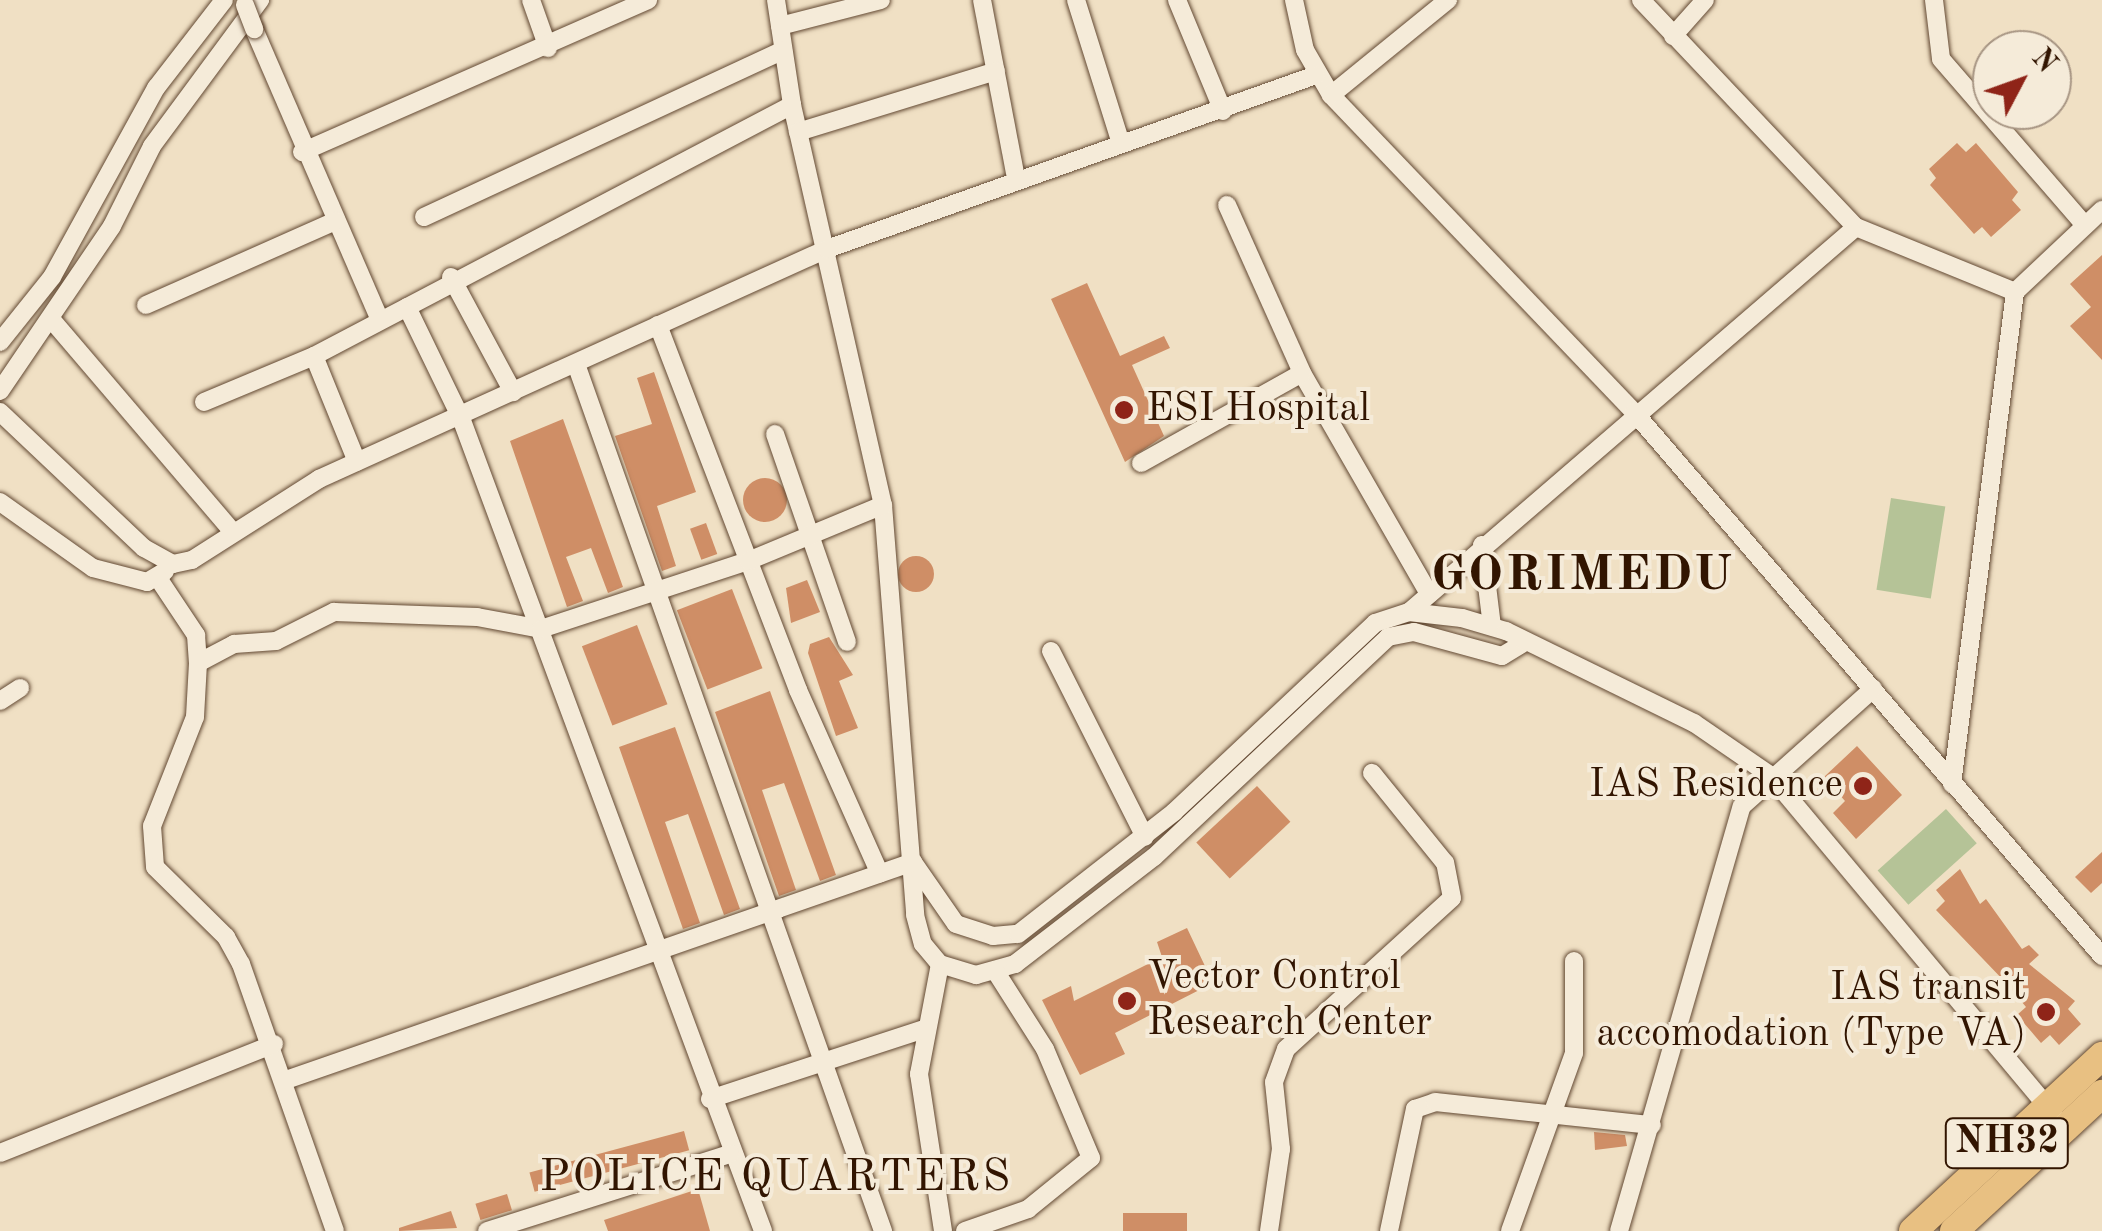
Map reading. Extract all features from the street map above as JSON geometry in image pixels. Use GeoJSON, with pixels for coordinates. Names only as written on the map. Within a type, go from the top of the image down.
{"type":"FeatureCollection","features":[{"type":"Feature","properties":{"kind":"highway","name":"NH32"},"geometry":{"type":"LineString","coordinates":[[1959,1229],[2056,1117],[2102,1056]]}},
{"type":"Feature","properties":{"kind":"highway","name":"NH32"},"geometry":{"type":"LineString","coordinates":[[1912,1231],[2056,1117],[2102,1094]]}},
{"type":"Feature","properties":{"kind":"street"},"geometry":{"type":"LineString","coordinates":[[0,342],[52,277],[156,88],[224,0]]}},
{"type":"Feature","properties":{"kind":"street"},"geometry":{"type":"LineString","coordinates":[[531,0],[548,48]]}},
{"type":"Feature","properties":{"kind":"street"},"geometry":{"type":"LineString","coordinates":[[302,152],[548,48],[648,0]]}},
{"type":"Feature","properties":{"kind":"street"},"geometry":{"type":"LineString","coordinates":[[776,0],[792,105],[882,504],[912,862],[923,944],[940,964],[996,972],[1154,857],[1388,637],[1414,632],[1502,656],[1522,644]]}},
{"type":"Feature","properties":{"kind":"street"},"geometry":{"type":"LineString","coordinates":[[780,26],[881,0]]}},
{"type":"Feature","properties":{"kind":"street"},"geometry":{"type":"LineString","coordinates":[[982,0],[1016,180]]}},
{"type":"Feature","properties":{"kind":"street"},"geometry":{"type":"LineString","coordinates":[[1076,0],[1120,140]]}},
{"type":"Feature","properties":{"kind":"street"},"geometry":{"type":"LineString","coordinates":[[1178,0],[1223,111]]}},
{"type":"Feature","properties":{"kind":"street"},"geometry":{"type":"LineString","coordinates":[[1294,0],[1316,75],[1331,94],[1634,412],[2102,956]]}},
{"type":"Feature","properties":{"kind":"street"},"geometry":{"type":"LineString","coordinates":[[1331,94],[1448,0]]}},
{"type":"Feature","properties":{"kind":"street"},"geometry":{"type":"LineString","coordinates":[[1641,0],[1856,226],[2015,292]]}},
{"type":"Feature","properties":{"kind":"street"},"geometry":{"type":"LineString","coordinates":[[1673,36],[1706,0]]}},
{"type":"Feature","properties":{"kind":"street"},"geometry":{"type":"LineString","coordinates":[[1934,0],[1942,60],[2085,225]]}},
{"type":"Feature","properties":{"kind":"street"},"geometry":{"type":"LineString","coordinates":[[249,2],[254,30],[302,152],[380,318]]}},
{"type":"Feature","properties":{"kind":"street"},"geometry":{"type":"LineString","coordinates":[[0,390],[52,319],[152,146],[249,2]]}},
{"type":"Feature","properties":{"kind":"street"},"geometry":{"type":"LineString","coordinates":[[424,217],[783,50]]}},
{"type":"Feature","properties":{"kind":"street"},"geometry":{"type":"LineString","coordinates":[[798,132],[996,71]]}},
{"type":"Feature","properties":{"kind":"street"},"geometry":{"type":"LineString","coordinates":[[0,502],[81,562],[147,582],[231,530],[357,462],[827,249],[1120,140],[1223,111],[1316,75]]}},
{"type":"Feature","properties":{"kind":"street"},"geometry":{"type":"LineString","coordinates":[[204,402],[314,356],[407,306],[451,277],[792,105]]}},
{"type":"Feature","properties":{"kind":"street"},"geometry":{"type":"LineString","coordinates":[[1227,205],[1302,373],[1429,594]]}},
{"type":"Feature","properties":{"kind":"street"},"geometry":{"type":"LineString","coordinates":[[1952,784],[2015,292],[2102,210]]}},
{"type":"Feature","properties":{"kind":"street"},"geometry":{"type":"LineString","coordinates":[[146,305],[336,221]]}},
{"type":"Feature","properties":{"kind":"street"},"geometry":{"type":"LineString","coordinates":[[912,862],[956,924],[993,936],[1018,934],[1145,837],[1375,623],[1410,612],[1634,412],[1856,226]]}},
{"type":"Feature","properties":{"kind":"street"},"geometry":{"type":"LineString","coordinates":[[451,277],[513,392]]}},
{"type":"Feature","properties":{"kind":"street"},"geometry":{"type":"LineString","coordinates":[[407,306],[461,418],[730,1154],[762,1231]]}},
{"type":"Feature","properties":{"kind":"street"},"geometry":{"type":"LineString","coordinates":[[52,319],[231,530]]}},
{"type":"Feature","properties":{"kind":"street"},"geometry":{"type":"LineString","coordinates":[[658,325],[748,561],[880,874]]}},
{"type":"Feature","properties":{"kind":"street"},"geometry":{"type":"LineString","coordinates":[[314,356],[357,462]]}},
{"type":"Feature","properties":{"kind":"street"},"geometry":{"type":"LineString","coordinates":[[576,364],[652,592],[882,1231]]}},
{"type":"Feature","properties":{"kind":"street"},"geometry":{"type":"LineString","coordinates":[[1141,463],[1302,373]]}},
{"type":"Feature","properties":{"kind":"street"},"geometry":{"type":"LineString","coordinates":[[0,412],[144,548],[173,564]]}},
{"type":"Feature","properties":{"kind":"street"},"geometry":{"type":"LineString","coordinates":[[775,434],[814,534],[847,642]]}},
{"type":"Feature","properties":{"kind":"street"},"geometry":{"type":"LineString","coordinates":[[198,663],[234,644],[276,641],[334,612],[477,617],[541,630],[748,561],[882,504]]}},
{"type":"Feature","properties":{"kind":"street"},"geometry":{"type":"LineString","coordinates":[[1482,544],[1492,626]]}},
{"type":"Feature","properties":{"kind":"street"},"geometry":{"type":"LineString","coordinates":[[158,578],[196,635],[198,663],[195,717],[150,848],[174,890],[226,937],[274,1044],[335,1231]]}},
{"type":"Feature","properties":{"kind":"street"},"geometry":{"type":"LineString","coordinates":[[1410,612],[1492,626],[1522,644],[1694,723],[1770,776],[2056,1117]]}},
{"type":"Feature","properties":{"kind":"street"},"geometry":{"type":"LineString","coordinates":[[1051,651],[1145,837]]}},
{"type":"Feature","properties":{"kind":"street"},"geometry":{"type":"LineString","coordinates":[[0,701],[20,688]]}},
{"type":"Feature","properties":{"kind":"street"},"geometry":{"type":"LineString","coordinates":[[1619,1231],[1742,806],[1770,776],[1873,689]]}},
{"type":"Feature","properties":{"kind":"street"},"geometry":{"type":"LineString","coordinates":[[1270,1231],[1281,1148],[1274,1082],[1286,1049],[1452,898],[1445,863],[1372,772]]}},
{"type":"Feature","properties":{"kind":"street"},"geometry":{"type":"LineString","coordinates":[[286,1080],[767,917],[912,862]]}},
{"type":"Feature","properties":{"kind":"street"},"geometry":{"type":"LineString","coordinates":[[1510,1231],[1556,1114],[1574,1053],[1574,961]]}},
{"type":"Feature","properties":{"kind":"street"},"geometry":{"type":"LineString","coordinates":[[940,964],[924,1029],[921,1112],[943,1231]]}},
{"type":"Feature","properties":{"kind":"street"},"geometry":{"type":"LineString","coordinates":[[964,1231],[1028,1209],[1092,1158],[1053,1066],[996,972]]}},
{"type":"Feature","properties":{"kind":"street"},"geometry":{"type":"LineString","coordinates":[[710,1099],[818,1060],[924,1029]]}},
{"type":"Feature","properties":{"kind":"street"},"geometry":{"type":"LineString","coordinates":[[0,1153],[274,1044]]}},
{"type":"Feature","properties":{"kind":"street"},"geometry":{"type":"LineString","coordinates":[[1389,1231],[1415,1108],[1435,1102],[1652,1126]]}},
{"type":"Feature","properties":{"kind":"street"},"geometry":{"type":"LineString","coordinates":[[487,1231],[730,1154]]}},
{"type":"Feature","properties":{"kind":"green space"},"geometry":{"type":"Polygon","coordinates":[[[1891,498],[1945,507],[1931,598],[1876,590],[1891,498]]]}},
{"type":"Feature","properties":{"kind":"green space"},"geometry":{"type":"Polygon","coordinates":[[[1946,809],[1977,843],[1908,905],[1878,871],[1946,809]]]}},
{"type":"Feature","properties":{"kind":"building"},"geometry":{"type":"Polygon","coordinates":[[[1957,143],[1966,152],[1976,143],[2018,192],[2012,200],[2021,210],[1991,237],[1982,227],[1974,234],[1930,185],[1936,178],[1929,169],[1957,143]]]}},
{"type":"Feature","properties":{"kind":"building"},"geometry":{"type":"Polygon","coordinates":[[[2102,255],[2102,360],[2070,326],[2091,307],[2070,284],[2102,255]]]}},
{"type":"Feature","properties":{"kind":"building"},"geometry":{"type":"Polygon","coordinates":[[[1087,283],[1120,356],[1164,336],[1170,348],[1132,365],[1164,436],[1125,462],[1051,299],[1087,283]]]}},
{"type":"Feature","properties":{"kind":"building"},"geometry":{"type":"Polygon","coordinates":[[[654,372],[696,492],[657,506],[676,566],[662,571],[615,436],[652,424],[637,378],[654,372]]]}},
{"type":"Feature","properties":{"kind":"building"},"geometry":{"type":"Polygon","coordinates":[[[563,419],[623,587],[608,593],[591,548],[566,557],[583,601],[567,607],[510,441],[563,419]]]}},
{"type":"Feature","properties":{"kind":"building"},"geometry":{"type":"Polygon","coordinates":[[[765,478],[780,485],[787,500],[780,515],[765,522],[750,515],[743,500],[750,485],[765,478]]]}},
{"type":"Feature","properties":{"kind":"building"},"geometry":{"type":"Polygon","coordinates":[[[706,523],[717,554],[701,560],[690,529],[706,523]]]}},
{"type":"Feature","properties":{"kind":"building"},"geometry":{"type":"Polygon","coordinates":[[[916,556],[929,561],[934,574],[929,587],[916,592],[903,587],[898,574],[903,561],[916,556]]]}},
{"type":"Feature","properties":{"kind":"building"},"geometry":{"type":"Polygon","coordinates":[[[807,580],[820,612],[791,623],[786,588],[807,580]]]}},
{"type":"Feature","properties":{"kind":"building"},"geometry":{"type":"Polygon","coordinates":[[[732,589],[762,668],[707,689],[677,610],[732,589]]]}},
{"type":"Feature","properties":{"kind":"building"},"geometry":{"type":"Polygon","coordinates":[[[637,625],[667,704],[612,725],[582,646],[637,625]]]}},
{"type":"Feature","properties":{"kind":"building"},"geometry":{"type":"Polygon","coordinates":[[[829,637],[853,675],[839,681],[858,728],[836,736],[808,653],[810,644],[829,637]]]}},
{"type":"Feature","properties":{"kind":"building"},"geometry":{"type":"Polygon","coordinates":[[[770,691],[836,875],[820,881],[784,783],[762,790],[796,890],[779,896],[715,712],[770,691]]]}},
{"type":"Feature","properties":{"kind":"building"},"geometry":{"type":"Polygon","coordinates":[[[675,727],[740,909],[724,915],[688,814],[665,822],[700,923],[683,929],[619,747],[675,727]]]}},
{"type":"Feature","properties":{"kind":"building","name":"IAS Residence"},"geometry":{"type":"Polygon","coordinates":[[[1857,746],[1902,795],[1856,839],[1833,813],[1845,801],[1824,777],[1857,746]]]}},
{"type":"Feature","properties":{"kind":"building"},"geometry":{"type":"Polygon","coordinates":[[[1257,786],[1290,822],[1230,878],[1196,843],[1257,786]]]}},
{"type":"Feature","properties":{"kind":"building"},"geometry":{"type":"Polygon","coordinates":[[[2102,852],[2102,883],[2091,893],[2075,877],[2102,852]]]}},
{"type":"Feature","properties":{"kind":"building"},"geometry":{"type":"Polygon","coordinates":[[[1960,869],[1980,904],[1986,899],[2022,949],[2029,945],[2039,955],[2029,964],[2075,1001],[2068,1009],[2081,1024],[2059,1045],[2050,1035],[2041,1043],[2017,1015],[2026,1007],[1936,910],[1945,901],[1936,890],[1960,869]]]}},
{"type":"Feature","properties":{"kind":"building","name":"Vector Control Research Center"},"geometry":{"type":"Polygon","coordinates":[[[1187,928],[1213,983],[1115,1033],[1125,1054],[1080,1075],[1042,1000],[1071,986],[1074,1001],[1162,957],[1157,942],[1187,928]]]}},
{"type":"Feature","properties":{"kind":"building"},"geometry":{"type":"Polygon","coordinates":[[[684,1131],[689,1150],[535,1192],[529,1172],[684,1131]]]}},
{"type":"Feature","properties":{"kind":"building"},"geometry":{"type":"Polygon","coordinates":[[[1594,1132],[1625,1135],[1627,1146],[1595,1150],[1594,1132]]]}},
{"type":"Feature","properties":{"kind":"building"},"geometry":{"type":"Polygon","coordinates":[[[698,1189],[710,1231],[608,1231],[604,1220],[698,1189]]]}},
{"type":"Feature","properties":{"kind":"building"},"geometry":{"type":"Polygon","coordinates":[[[507,1194],[512,1210],[480,1220],[475,1204],[507,1194]]]}},
{"type":"Feature","properties":{"kind":"building"},"geometry":{"type":"Polygon","coordinates":[[[451,1211],[457,1228],[399,1231],[399,1228],[451,1211]]]}},
{"type":"Feature","properties":{"kind":"building"},"geometry":{"type":"Polygon","coordinates":[[[1123,1213],[1187,1213],[1187,1231],[1123,1231],[1123,1213]]]}},
{"type":"Feature","properties":{"kind":"place","name":"ESI Hospital"},"geometry":{"type":"Point","coordinates":[1124,410]}},
{"type":"Feature","properties":{"kind":"place","name":"IAS Residence"},"geometry":{"type":"Point","coordinates":[1863,786]}},
{"type":"Feature","properties":{"kind":"place","name":"Vector Control Research Center"},"geometry":{"type":"Point","coordinates":[1127,1001]}},
{"type":"Feature","properties":{"kind":"place","name":"IAS transit accomodation (Type VA)"},"geometry":{"type":"Point","coordinates":[2046,1012]}},
{"type":"Feature","properties":{"kind":"district","name":"GORIMEDU"},"geometry":{"type":"Point","coordinates":[1583,577]}},
{"type":"Feature","properties":{"kind":"district","name":"POLICE QUARTERS"},"geometry":{"type":"Point","coordinates":[776,1179]}}]}
